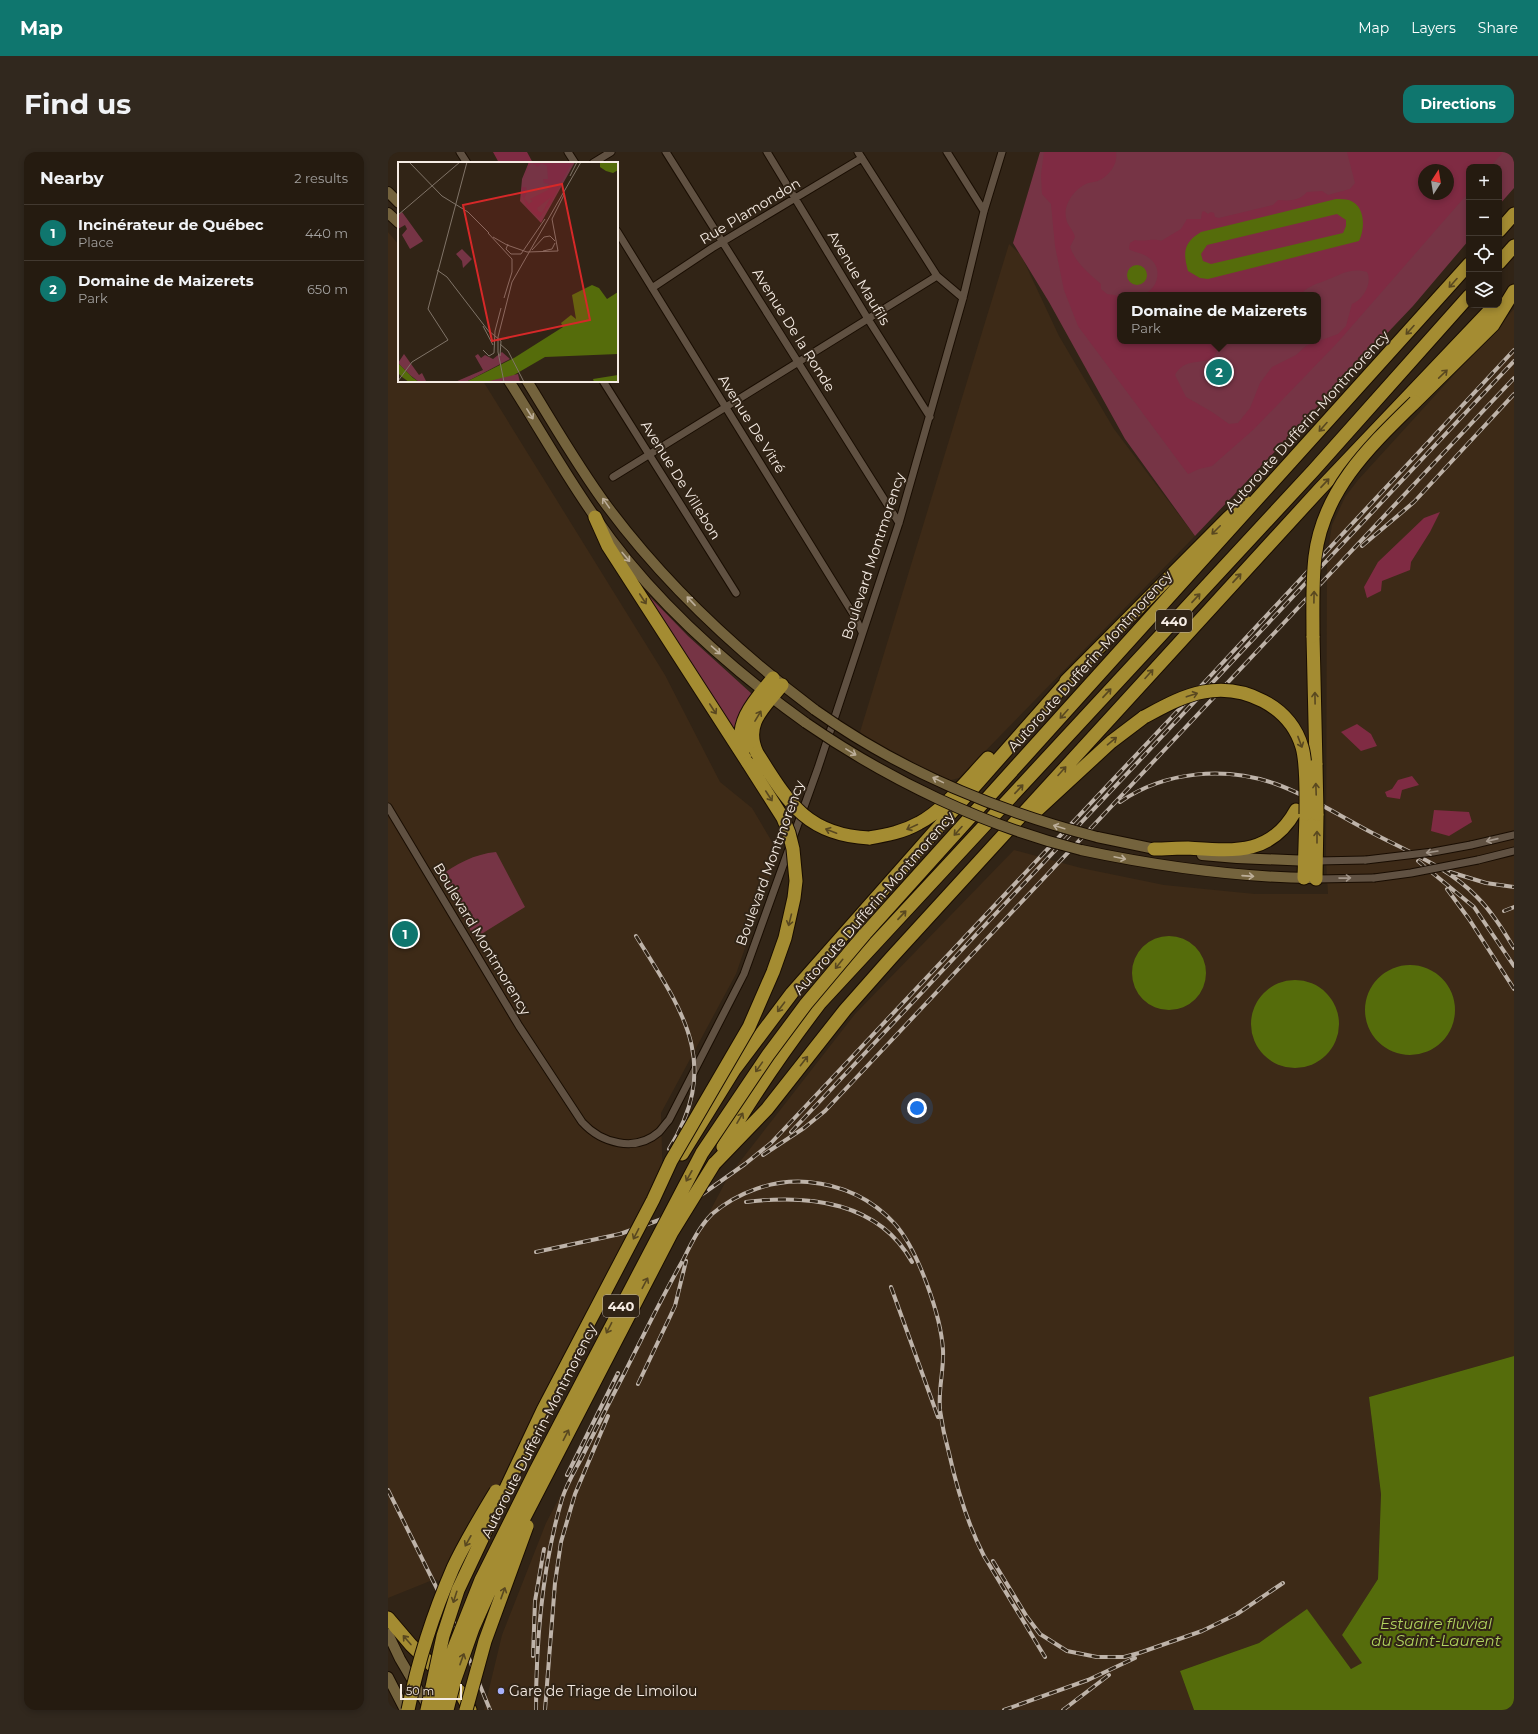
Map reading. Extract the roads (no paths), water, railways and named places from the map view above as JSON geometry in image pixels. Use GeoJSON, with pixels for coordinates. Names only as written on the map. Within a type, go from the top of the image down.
{"type":"FeatureCollection","features":[{"type":"Feature","properties":{"kind":"highway"},"geometry":{"type":"LineString","coordinates":[[1502,228],[1514,214]]}},
{"type":"Feature","properties":{"kind":"highway"},"geometry":{"type":"LineString","coordinates":[[1502,260],[1514,246]]}},
{"type":"Feature","properties":{"kind":"highway","name":"Autoroute Dufferin-Montmorency"},"geometry":{"type":"LineString","coordinates":[[436,1710],[454,1648],[481,1580],[534,1472],[702,1153],[768,1055],[806,1004],[864,934],[1466,267]]}},
{"type":"Feature","properties":{"kind":"highway"},"geometry":{"type":"LineString","coordinates":[[1502,297],[1514,285]]}},
{"type":"Feature","properties":{"kind":"highway"},"geometry":{"type":"LineString","coordinates":[[1310,878],[1311,861],[1306,813],[1315,556],[1320,532],[1332,500],[1359,459],[1493,325],[1514,291]]}},
{"type":"Feature","properties":{"kind":"highway","name":"Autoroute Dufferin-Montmorency"},"geometry":{"type":"LineString","coordinates":[[447,1710],[455,1679],[473,1628],[509,1547],[548,1470],[672,1232],[714,1164],[745,1109],[798,1031],[820,1002],[1313,471],[1466,299]]}},
{"type":"Feature","properties":{"kind":"highway"},"geometry":{"type":"LineString","coordinates":[[714,1164],[767,1109],[845,1010],[891,958],[1314,494],[1492,308]]}},
{"type":"Feature","properties":{"kind":"highway"},"geometry":{"type":"LineString","coordinates":[[768,694],[755,720],[752,737],[757,753],[784,795],[793,806],[807,818],[822,827],[837,833],[853,837],[870,838],[904,830],[921,823],[936,812],[1228,517],[1287,467]]}},
{"type":"Feature","properties":{"kind":"highway"},"geometry":{"type":"LineString","coordinates":[[427,1710],[442,1636],[458,1590],[543,1410],[653,1200],[671,1161],[749,1027],[773,972],[791,914],[796,881],[795,865],[789,833],[774,803],[608,546],[595,517]]}},
{"type":"Feature","properties":{"kind":"highway"},"geometry":{"type":"LineString","coordinates":[[653,1200],[734,1070],[792,993],[853,926],[1072,676]]}},
{"type":"Feature","properties":{"kind":"highway"},"geometry":{"type":"LineString","coordinates":[[746,761],[740,738],[746,714],[768,694],[778,682]]}},
{"type":"Feature","properties":{"kind":"highway"},"geometry":{"type":"LineString","coordinates":[[951,893],[1110,742],[1144,717],[1182,698],[1202,692],[1218,690],[1231,691],[1256,697],[1281,714],[1297,736],[1302,747],[1305,764],[1305,785],[1302,798],[1306,813]]}},
{"type":"Feature","properties":{"kind":"highway"},"geometry":{"type":"LineString","coordinates":[[1154,849],[1232,851],[1261,844],[1278,835],[1306,813]]}},
{"type":"Feature","properties":{"kind":"highway"},"geometry":{"type":"LineString","coordinates":[[407,1710],[420,1657],[435,1611],[454,1567],[520,1447],[543,1410]]}},
{"type":"Feature","properties":{"kind":"highway"},"geometry":{"type":"LineString","coordinates":[[466,1710],[485,1641],[548,1470]]}},
{"type":"Feature","properties":{"kind":"highway"},"geometry":{"type":"LineString","coordinates":[[388,1618],[410,1645],[460,1692],[470,1710]]}},
{"type":"Feature","properties":{"kind":"main road"},"geometry":{"type":"LineString","coordinates":[[388,192],[398,202]]}},
{"type":"Feature","properties":{"kind":"main road"},"geometry":{"type":"LineString","coordinates":[[388,212],[398,222]]}},
{"type":"Feature","properties":{"kind":"main road"},"geometry":{"type":"LineString","coordinates":[[510,382],[595,517],[670,608],[700,636],[768,694],[806,722],[856,755],[939,798],[1002,825],[1081,850],[1128,860],[1193,870],[1246,876],[1310,878]]}},
{"type":"Feature","properties":{"kind":"main road"},"geometry":{"type":"LineString","coordinates":[[528,382],[606,505],[696,607],[778,682],[815,710],[869,744],[908,766],[954,788],[1033,818],[1097,837],[1154,849],[1237,858],[1311,861]]}},
{"type":"Feature","properties":{"kind":"main road"},"geometry":{"type":"LineString","coordinates":[[388,1634],[400,1659],[430,1710]]}},
{"type":"Feature","properties":{"kind":"main road"},"geometry":{"type":"LineString","coordinates":[[388,1677],[407,1710]]}},
{"type":"Feature","properties":{"kind":"street"},"geometry":{"type":"LineString","coordinates":[[460,152],[466,162]]}},
{"type":"Feature","properties":{"kind":"street"},"geometry":{"type":"LineString","coordinates":[[568,152],[574,162]]}},
{"type":"Feature","properties":{"kind":"street"},"geometry":{"type":"LineString","coordinates":[[595,162],[611,152]]}},
{"type":"Feature","properties":{"kind":"street","name":"Avenue De la Ronde"},"geometry":{"type":"LineString","coordinates":[[666,152],[899,523]]}},
{"type":"Feature","properties":{"kind":"street","name":"Avenue Maufils"},"geometry":{"type":"LineString","coordinates":[[767,152],[868,319],[930,417]]}},
{"type":"Feature","properties":{"kind":"street"},"geometry":{"type":"LineString","coordinates":[[946,152],[984,211]]}},
{"type":"Feature","properties":{"kind":"street","name":"Boulevard Montmorency"},"geometry":{"type":"LineString","coordinates":[[388,807],[519,1026],[582,1122],[590,1131],[613,1143],[631,1144],[646,1140],[659,1132],[669,1120],[744,974],[818,768],[899,523],[963,298],[984,211],[1002,152]]}},
{"type":"Feature","properties":{"kind":"street"},"geometry":{"type":"LineString","coordinates":[[860,155],[937,276],[963,298]]}},
{"type":"Feature","properties":{"kind":"street","name":"Rue Plamondon"},"geometry":{"type":"LineString","coordinates":[[652,288],[795,198],[860,155]]}},
{"type":"Feature","properties":{"kind":"street","name":"Avenue De Vitré"},"geometry":{"type":"LineString","coordinates":[[618,233],[855,617],[862,632]]}},
{"type":"Feature","properties":{"kind":"street"},"geometry":{"type":"LineString","coordinates":[[613,477],[727,408],[937,276]]}},
{"type":"Feature","properties":{"kind":"street","name":"Avenue De Villebon"},"geometry":{"type":"LineString","coordinates":[[604,382],[736,593]]}},
{"type":"Feature","properties":{"kind":"street"},"geometry":{"type":"LineString","coordinates":[[1311,861],[1366,860],[1433,852],[1514,835]]}},
{"type":"Feature","properties":{"kind":"street"},"geometry":{"type":"LineString","coordinates":[[1310,878],[1374,878],[1411,873],[1478,860],[1514,851]]}},
{"type":"Feature","properties":{"kind":"water"},"geometry":{"type":"Polygon","coordinates":[[[1336,199],[1349,200],[1355,203],[1359,207],[1363,218],[1359,241],[1208,279],[1200,278],[1188,271],[1185,259],[1188,244],[1201,232],[1336,199]],[[1337,214],[1207,245],[1201,254],[1203,261],[1211,264],[1343,233],[1346,226],[1346,220],[1337,214]]]}},
{"type":"Feature","properties":{"kind":"water"},"geometry":{"type":"Polygon","coordinates":[[[1137,265],[1144,268],[1147,275],[1144,282],[1137,285],[1130,282],[1127,275],[1130,268],[1137,265]]]}},
{"type":"Feature","properties":{"kind":"water"},"geometry":{"type":"Polygon","coordinates":[[[1169,936],[1190,942],[1200,952],[1206,973],[1200,994],[1190,1004],[1169,1010],[1148,1004],[1138,994],[1132,973],[1138,952],[1148,942],[1169,936]]]}},
{"type":"Feature","properties":{"kind":"water"},"geometry":{"type":"Polygon","coordinates":[[[1410,965],[1427,968],[1442,978],[1452,993],[1455,1010],[1452,1027],[1442,1042],[1427,1052],[1410,1055],[1393,1052],[1378,1042],[1368,1027],[1365,1010],[1368,993],[1378,978],[1393,968],[1410,965]]]}},
{"type":"Feature","properties":{"kind":"water"},"geometry":{"type":"Polygon","coordinates":[[[1295,980],[1312,983],[1326,993],[1336,1007],[1339,1024],[1336,1041],[1326,1055],[1312,1065],[1295,1068],[1278,1065],[1264,1055],[1254,1041],[1251,1024],[1254,1007],[1264,993],[1278,983],[1295,980]]]}},
{"type":"Feature","properties":{"kind":"water","name":"Estuaire fluvial du Saint-Laurent"},"geometry":{"type":"Polygon","coordinates":[[[1514,1356],[1514,1710],[1194,1710],[1180,1671],[1259,1643],[1307,1609],[1351,1669],[1362,1663],[1342,1635],[1378,1579],[1381,1494],[1369,1397],[1514,1356]]]}},
{"type":"Feature","properties":{"kind":"railway"},"geometry":{"type":"LineString","coordinates":[[536,1252],[620,1234],[662,1219],[694,1200],[745,1164],[771,1143],[1201,686],[1514,350]]}},
{"type":"Feature","properties":{"kind":"railway"},"geometry":{"type":"LineString","coordinates":[[791,1132],[1514,361]]}},
{"type":"Feature","properties":{"kind":"railway"},"geometry":{"type":"LineString","coordinates":[[763,1155],[804,1128],[825,1111],[1514,378]]}},
{"type":"Feature","properties":{"kind":"railway"},"geometry":{"type":"LineString","coordinates":[[1362,546],[1414,502],[1514,394]]}},
{"type":"Feature","properties":{"kind":"railway"},"geometry":{"type":"LineString","coordinates":[[1120,802],[1156,784],[1176,778],[1196,775],[1236,775],[1256,778],[1287,788],[1423,858],[1451,876],[1465,886],[1488,909],[1514,948]]}},
{"type":"Feature","properties":{"kind":"railway"},"geometry":{"type":"LineString","coordinates":[[1418,861],[1474,907],[1514,966]]}},
{"type":"Feature","properties":{"kind":"railway"},"geometry":{"type":"LineString","coordinates":[[1450,872],[1486,883],[1514,887]]}},
{"type":"Feature","properties":{"kind":"railway"},"geometry":{"type":"LineString","coordinates":[[1447,889],[1469,919],[1514,989]]}},
{"type":"Feature","properties":{"kind":"railway"},"geometry":{"type":"LineString","coordinates":[[1504,911],[1514,907]]}},
{"type":"Feature","properties":{"kind":"railway"},"geometry":{"type":"LineString","coordinates":[[636,936],[653,963],[681,1014],[690,1039],[694,1064],[693,1090],[685,1118],[669,1149]]}},
{"type":"Feature","properties":{"kind":"railway"},"geometry":{"type":"LineString","coordinates":[[536,1710],[537,1657],[545,1577],[555,1525],[562,1499],[569,1482],[660,1302],[703,1224],[712,1214],[733,1199],[757,1189],[782,1183],[808,1182],[821,1184],[833,1186],[856,1195],[886,1215],[904,1235],[920,1266],[938,1320],[943,1350],[940,1410],[955,1480],[963,1506],[972,1531],[984,1556],[1045,1657]]}},
{"type":"Feature","properties":{"kind":"railway"},"geometry":{"type":"LineString","coordinates":[[746,1202],[794,1200],[840,1206],[862,1215],[881,1226],[898,1242],[912,1262]]}},
{"type":"Feature","properties":{"kind":"railway"},"geometry":{"type":"LineString","coordinates":[[638,1384],[675,1306],[686,1261]]}},
{"type":"Feature","properties":{"kind":"railway"},"geometry":{"type":"LineString","coordinates":[[891,1287],[938,1417]]}},
{"type":"Feature","properties":{"kind":"railway"},"geometry":{"type":"LineString","coordinates":[[567,1475],[618,1373]]}},
{"type":"Feature","properties":{"kind":"railway"},"geometry":{"type":"LineString","coordinates":[[545,1710],[555,1583],[561,1542],[575,1494],[608,1416]]}},
{"type":"Feature","properties":{"kind":"railway"},"geometry":{"type":"LineString","coordinates":[[388,1490],[457,1629],[490,1710]]}},
{"type":"Feature","properties":{"kind":"railway"},"geometry":{"type":"LineString","coordinates":[[533,1656],[535,1601],[544,1549]]}},
{"type":"Feature","properties":{"kind":"railway"},"geometry":{"type":"LineString","coordinates":[[993,1561],[1027,1617],[1040,1634],[1067,1651],[1097,1657],[1124,1657],[1202,1631],[1237,1614],[1283,1583]]}},
{"type":"Feature","properties":{"kind":"railway"},"geometry":{"type":"LineString","coordinates":[[1004,1710],[1088,1680],[1135,1658]]}},
{"type":"Feature","properties":{"kind":"railway"},"geometry":{"type":"LineString","coordinates":[[1063,1710],[1109,1675]]}},
{"type":"Feature","properties":{"kind":"place","name":"Domaine de Maizerets"},"geometry":{"type":"Point","coordinates":[1219,372]}},
{"type":"Feature","properties":{"kind":"place","name":"Incinérateur de Québec"},"geometry":{"type":"Point","coordinates":[405,934]}},
{"type":"Feature","properties":{"kind":"place","name":"Gare de Triage de Limoilou"},"geometry":{"type":"Point","coordinates":[501,1691]}}]}
